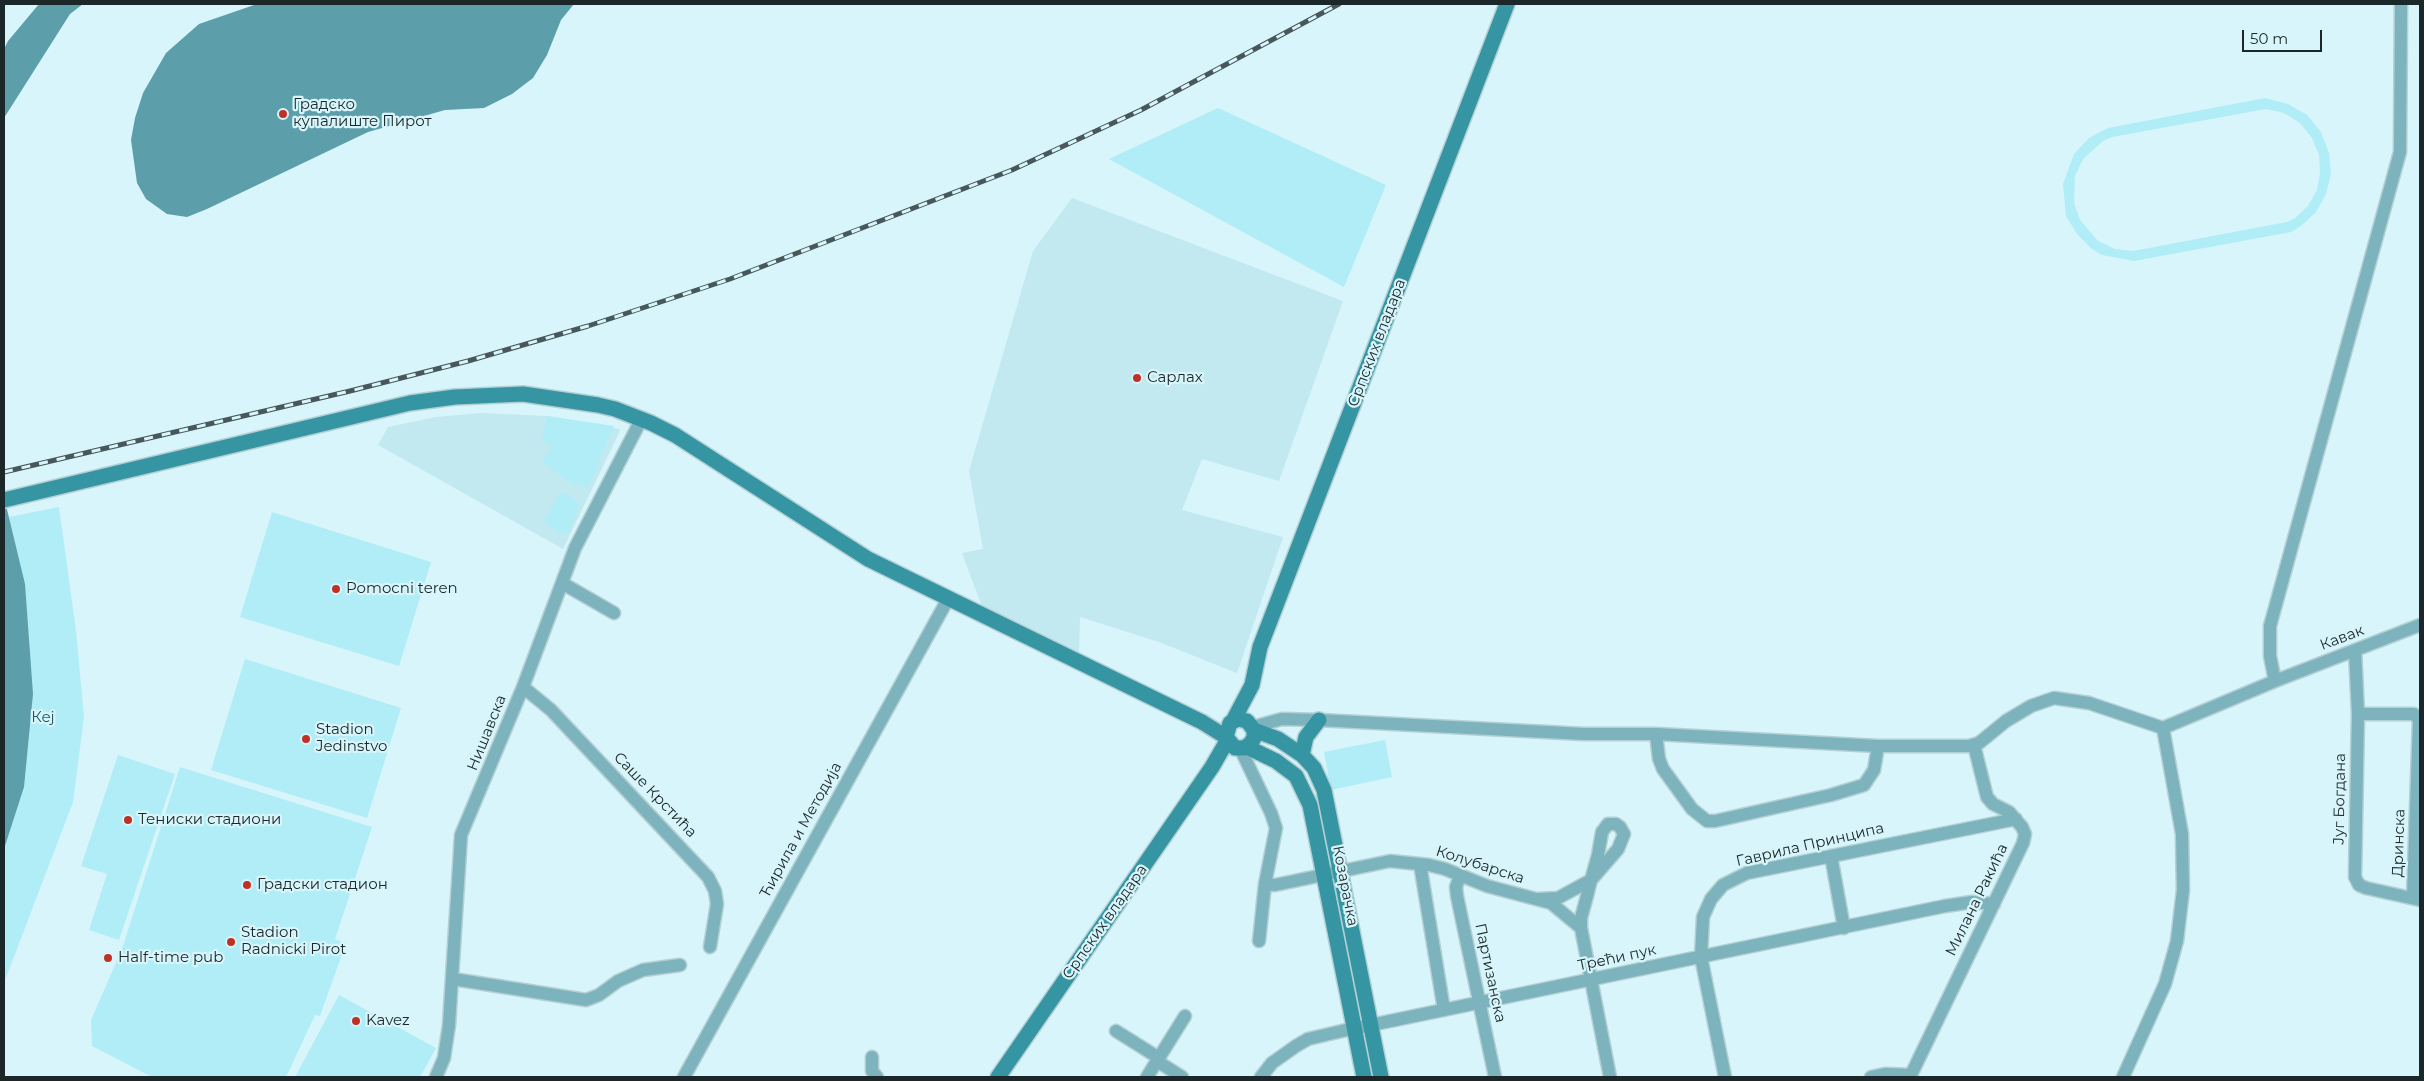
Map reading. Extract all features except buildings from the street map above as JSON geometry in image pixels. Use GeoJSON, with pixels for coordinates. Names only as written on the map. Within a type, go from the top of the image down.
{"type":"FeatureCollection","features":[{"type":"Feature","properties":{"kind":"street","name":"Српских владара"},"geometry":{"type":"LineString","coordinates":[[998,1077],[1212,767],[1239,734],[1252,712],[1252,685],[1260,647],[1507,4]]}},
{"type":"Feature","properties":{"kind":"street"},"geometry":{"type":"LineString","coordinates":[[2276,681],[2270,662],[2270,626],[2400,152],[2402,4]]}},
{"type":"Feature","properties":{"kind":"street"},"geometry":{"type":"LineString","coordinates":[[4,500],[383,409],[455,397],[523,394],[598,405],[641,420],[675,435],[868,559],[1202,722],[1239,734],[1282,719],[1584,734],[1656,734],[1878,746],[1974,745],[2031,706],[2054,698],[2089,703],[2163,728],[2182,834],[2183,890],[2178,932],[2165,984],[2123,1077]]}},
{"type":"Feature","properties":{"kind":"street","name":"Нишавска"},"geometry":{"type":"LineString","coordinates":[[436,1077],[446,1048],[453,979],[461,835],[523,687],[575,548],[641,420]]}},
{"type":"Feature","properties":{"kind":"street"},"geometry":{"type":"LineString","coordinates":[[562,584],[614,613]]}},
{"type":"Feature","properties":{"kind":"street","name":"Ћирила и Методија"},"geometry":{"type":"LineString","coordinates":[[684,1077],[948,599]]}},
{"type":"Feature","properties":{"kind":"street","name":"Кавак"},"geometry":{"type":"LineString","coordinates":[[2163,728],[2355,650],[2417,630]]}},
{"type":"Feature","properties":{"kind":"street","name":"Југ Богдана"},"geometry":{"type":"LineString","coordinates":[[2355,650],[2358,714],[2355,877],[2362,887],[2417,899]]}},
{"type":"Feature","properties":{"kind":"street","name":"Саше Крстића"},"geometry":{"type":"LineString","coordinates":[[523,687],[551,710],[708,877],[715,891],[717,904],[710,947]]}},
{"type":"Feature","properties":{"kind":"street","name":"Дринска"},"geometry":{"type":"LineString","coordinates":[[2358,714],[2414,714],[2418,717],[2420,723],[2417,899]]}},
{"type":"Feature","properties":{"kind":"street"},"geometry":{"type":"LineString","coordinates":[[1302,755],[1306,737],[1319,720]]}},
{"type":"Feature","properties":{"kind":"street"},"geometry":{"type":"LineString","coordinates":[[1239,734],[1276,828],[1265,884],[1259,941]]}},
{"type":"Feature","properties":{"kind":"street","name":"Козарачка"},"geometry":{"type":"LineString","coordinates":[[1239,734],[1284,742],[1302,755],[1314,768],[1324,790],[1342,872],[1381,1077]]}},
{"type":"Feature","properties":{"kind":"street","name":"Козарачка"},"geometry":{"type":"LineString","coordinates":[[1239,734],[1300,781],[1310,805],[1364,1077]]}},
{"type":"Feature","properties":{"kind":"street"},"geometry":{"type":"LineString","coordinates":[[1656,734],[1659,759],[1663,769],[1692,809],[1707,820],[1715,821],[1831,795],[1864,785],[1874,770],[1878,746]]}},
{"type":"Feature","properties":{"kind":"street"},"geometry":{"type":"LineString","coordinates":[[1974,745],[1987,798],[2016,819]]}},
{"type":"Feature","properties":{"kind":"street","name":"Гаврила Принципа"},"geometry":{"type":"LineString","coordinates":[[1725,1077],[1701,957],[1703,917],[1711,899],[1723,885],[1746,873],[2016,819]]}},
{"type":"Feature","properties":{"kind":"street","name":"Милана Ракића"},"geometry":{"type":"LineString","coordinates":[[1910,1076],[2023,843],[2025,834],[2016,819]]}},
{"type":"Feature","properties":{"kind":"street"},"geometry":{"type":"LineString","coordinates":[[1831,856],[1844,928]]}},
{"type":"Feature","properties":{"kind":"street","name":"Колубарска"},"geometry":{"type":"LineString","coordinates":[[1323,876],[1390,861],[1445,869],[1487,886],[1551,903],[1580,928]]}},
{"type":"Feature","properties":{"kind":"street"},"geometry":{"type":"LineString","coordinates":[[1420,864],[1444,1010]]}},
{"type":"Feature","properties":{"kind":"street"},"geometry":{"type":"LineString","coordinates":[[1265,884],[1275,885],[1323,876]]}},
{"type":"Feature","properties":{"kind":"street","name":"Партизанска"},"geometry":{"type":"LineString","coordinates":[[1460,876],[1456,887],[1457,896],[1495,1077]]}},
{"type":"Feature","properties":{"kind":"street","name":"Колубарска"},"geometry":{"type":"LineString","coordinates":[[1538,899],[1558,898],[1591,880],[1580,918],[1580,928],[1610,1077]]}},
{"type":"Feature","properties":{"kind":"street","name":"Трећи пук"},"geometry":{"type":"LineString","coordinates":[[1261,1077],[1272,1063],[1308,1039],[1354,1028],[1960,903],[1994,904]]}},
{"type":"Feature","properties":{"kind":"street"},"geometry":{"type":"LineString","coordinates":[[453,979],[586,1000],[607,991],[618,981],[643,970],[680,965]]}},
{"type":"Feature","properties":{"kind":"street"},"geometry":{"type":"LineString","coordinates":[[1147,1077],[1186,1016]]}},
{"type":"Feature","properties":{"kind":"street"},"geometry":{"type":"LineString","coordinates":[[1116,1031],[1182,1077]]}},
{"type":"Feature","properties":{"kind":"street"},"geometry":{"type":"LineString","coordinates":[[872,1057],[872,1071],[877,1077]]}},
{"type":"Feature","properties":{"kind":"street"},"geometry":{"type":"LineString","coordinates":[[1871,1077],[1885,1074],[1910,1076]]}},
{"type":"Feature","properties":{"kind":"shaded area"},"geometry":{"type":"Polygon","coordinates":[[[39,4],[83,4],[70,14],[4,118],[4,49],[8,41],[39,4]]]}},
{"type":"Feature","properties":{"kind":"shaded area","name":"Градско купалиште Пирот"},"geometry":{"type":"Polygon","coordinates":[[[257,4],[574,4],[561,20],[547,55],[533,78],[512,94],[484,108],[445,110],[368,132],[207,209],[187,217],[167,214],[146,199],[137,183],[131,140],[135,118],[143,93],[166,53],[199,24],[257,4]]]}},
{"type":"Feature","properties":{"kind":"shaded area"},"geometry":{"type":"Polygon","coordinates":[[[1072,198],[1343,301],[1279,481],[1202,459],[1182,510],[1283,537],[1237,673],[1159,642],[1080,617],[1079,657],[984,612],[962,553],[983,549],[969,471],[1033,251],[1072,198]]]}},
{"type":"Feature","properties":{"kind":"shaded area"},"geometry":{"type":"Polygon","coordinates":[[[482,413],[547,416],[619,429],[620,431],[563,549],[378,445],[388,427],[436,417],[482,413]]]}},
{"type":"Feature","properties":{"kind":"shaded area"},"geometry":{"type":"Polygon","coordinates":[[[4,497],[25,584],[33,694],[24,787],[4,849],[4,497]]]}},
{"type":"Feature","properties":{"kind":"green space"},"geometry":{"type":"Polygon","coordinates":[[[2265,98],[2288,104],[2307,115],[2321,132],[2329,153],[2331,174],[2326,194],[2316,212],[2301,226],[2291,232],[2134,261],[2102,255],[2092,249],[2077,234],[2066,216],[2063,184],[2074,154],[2089,138],[2108,128],[2265,98]],[[2266,109],[2112,137],[2103,141],[2083,159],[2075,176],[2074,203],[2080,220],[2098,241],[2115,249],[2133,251],[2287,222],[2295,218],[2308,206],[2317,190],[2320,173],[2319,155],[2312,138],[2300,123],[2284,113],[2266,109]]]}},
{"type":"Feature","properties":{"kind":"green space"},"geometry":{"type":"Polygon","coordinates":[[[1218,108],[1386,185],[1344,287],[1109,159],[1218,108]]]}},
{"type":"Feature","properties":{"kind":"green space"},"geometry":{"type":"Polygon","coordinates":[[[547,416],[614,426],[588,487],[573,484],[542,462],[552,447],[542,440],[547,416]]]}},
{"type":"Feature","properties":{"kind":"green space"},"geometry":{"type":"Polygon","coordinates":[[[564,493],[577,501],[579,506],[569,532],[561,535],[544,521],[559,495],[564,493]]]}},
{"type":"Feature","properties":{"kind":"green space","name":"Кеј"},"geometry":{"type":"Polygon","coordinates":[[[59,507],[76,631],[84,717],[73,802],[4,983],[4,518],[59,507]]]}},
{"type":"Feature","properties":{"kind":"green space","name":"Pomocni teren"},"geometry":{"type":"Polygon","coordinates":[[[272,512],[431,562],[399,666],[240,617],[272,512]]]}},
{"type":"Feature","properties":{"kind":"green space","name":"Stadion Jedinstvo"},"geometry":{"type":"Polygon","coordinates":[[[245,659],[401,708],[367,818],[211,770],[245,659]]]}},
{"type":"Feature","properties":{"kind":"green space"},"geometry":{"type":"Polygon","coordinates":[[[1385,740],[1392,777],[1331,790],[1324,752],[1385,740]]]}},
{"type":"Feature","properties":{"kind":"green space","name":"Тениски стадиони"},"geometry":{"type":"Polygon","coordinates":[[[118,755],[175,774],[119,940],[89,930],[107,874],[81,866],[118,755]]]}},
{"type":"Feature","properties":{"kind":"green space","name":"Градски стадион"},"geometry":{"type":"Polygon","coordinates":[[[180,767],[372,827],[335,939],[346,943],[320,1016],[315,1015],[286,1077],[152,1077],[92,1046],[91,1020],[122,949],[180,767]]]}},
{"type":"Feature","properties":{"kind":"green space","name":"Kavez"},"geometry":{"type":"Polygon","coordinates":[[[339,995],[436,1048],[420,1077],[295,1077],[339,995]]]}},
{"type":"Feature","properties":{"kind":"railway"},"geometry":{"type":"LineString","coordinates":[[4,472],[350,391],[468,361],[588,326],[730,279],[1012,170],[1141,110],[1339,4]]}},
{"type":"Feature","properties":{"kind":"place","name":"Градско купалиште Пирот"},"geometry":{"type":"Point","coordinates":[283,114]}},
{"type":"Feature","properties":{"kind":"place","name":"Сарлах"},"geometry":{"type":"Point","coordinates":[1137,378]}},
{"type":"Feature","properties":{"kind":"place","name":"Pomocni teren"},"geometry":{"type":"Point","coordinates":[336,589]}},
{"type":"Feature","properties":{"kind":"place","name":"Stadion Jedinstvo"},"geometry":{"type":"Point","coordinates":[306,739]}},
{"type":"Feature","properties":{"kind":"place","name":"Тениски стадиони"},"geometry":{"type":"Point","coordinates":[128,820]}},
{"type":"Feature","properties":{"kind":"place","name":"Градски стадион"},"geometry":{"type":"Point","coordinates":[247,885]}},
{"type":"Feature","properties":{"kind":"place","name":"Stadion Radnicki Pirot"},"geometry":{"type":"Point","coordinates":[231,942]}},
{"type":"Feature","properties":{"kind":"place","name":"Half-time pub"},"geometry":{"type":"Point","coordinates":[108,958]}},
{"type":"Feature","properties":{"kind":"place","name":"Kavez"},"geometry":{"type":"Point","coordinates":[356,1021]}}]}
